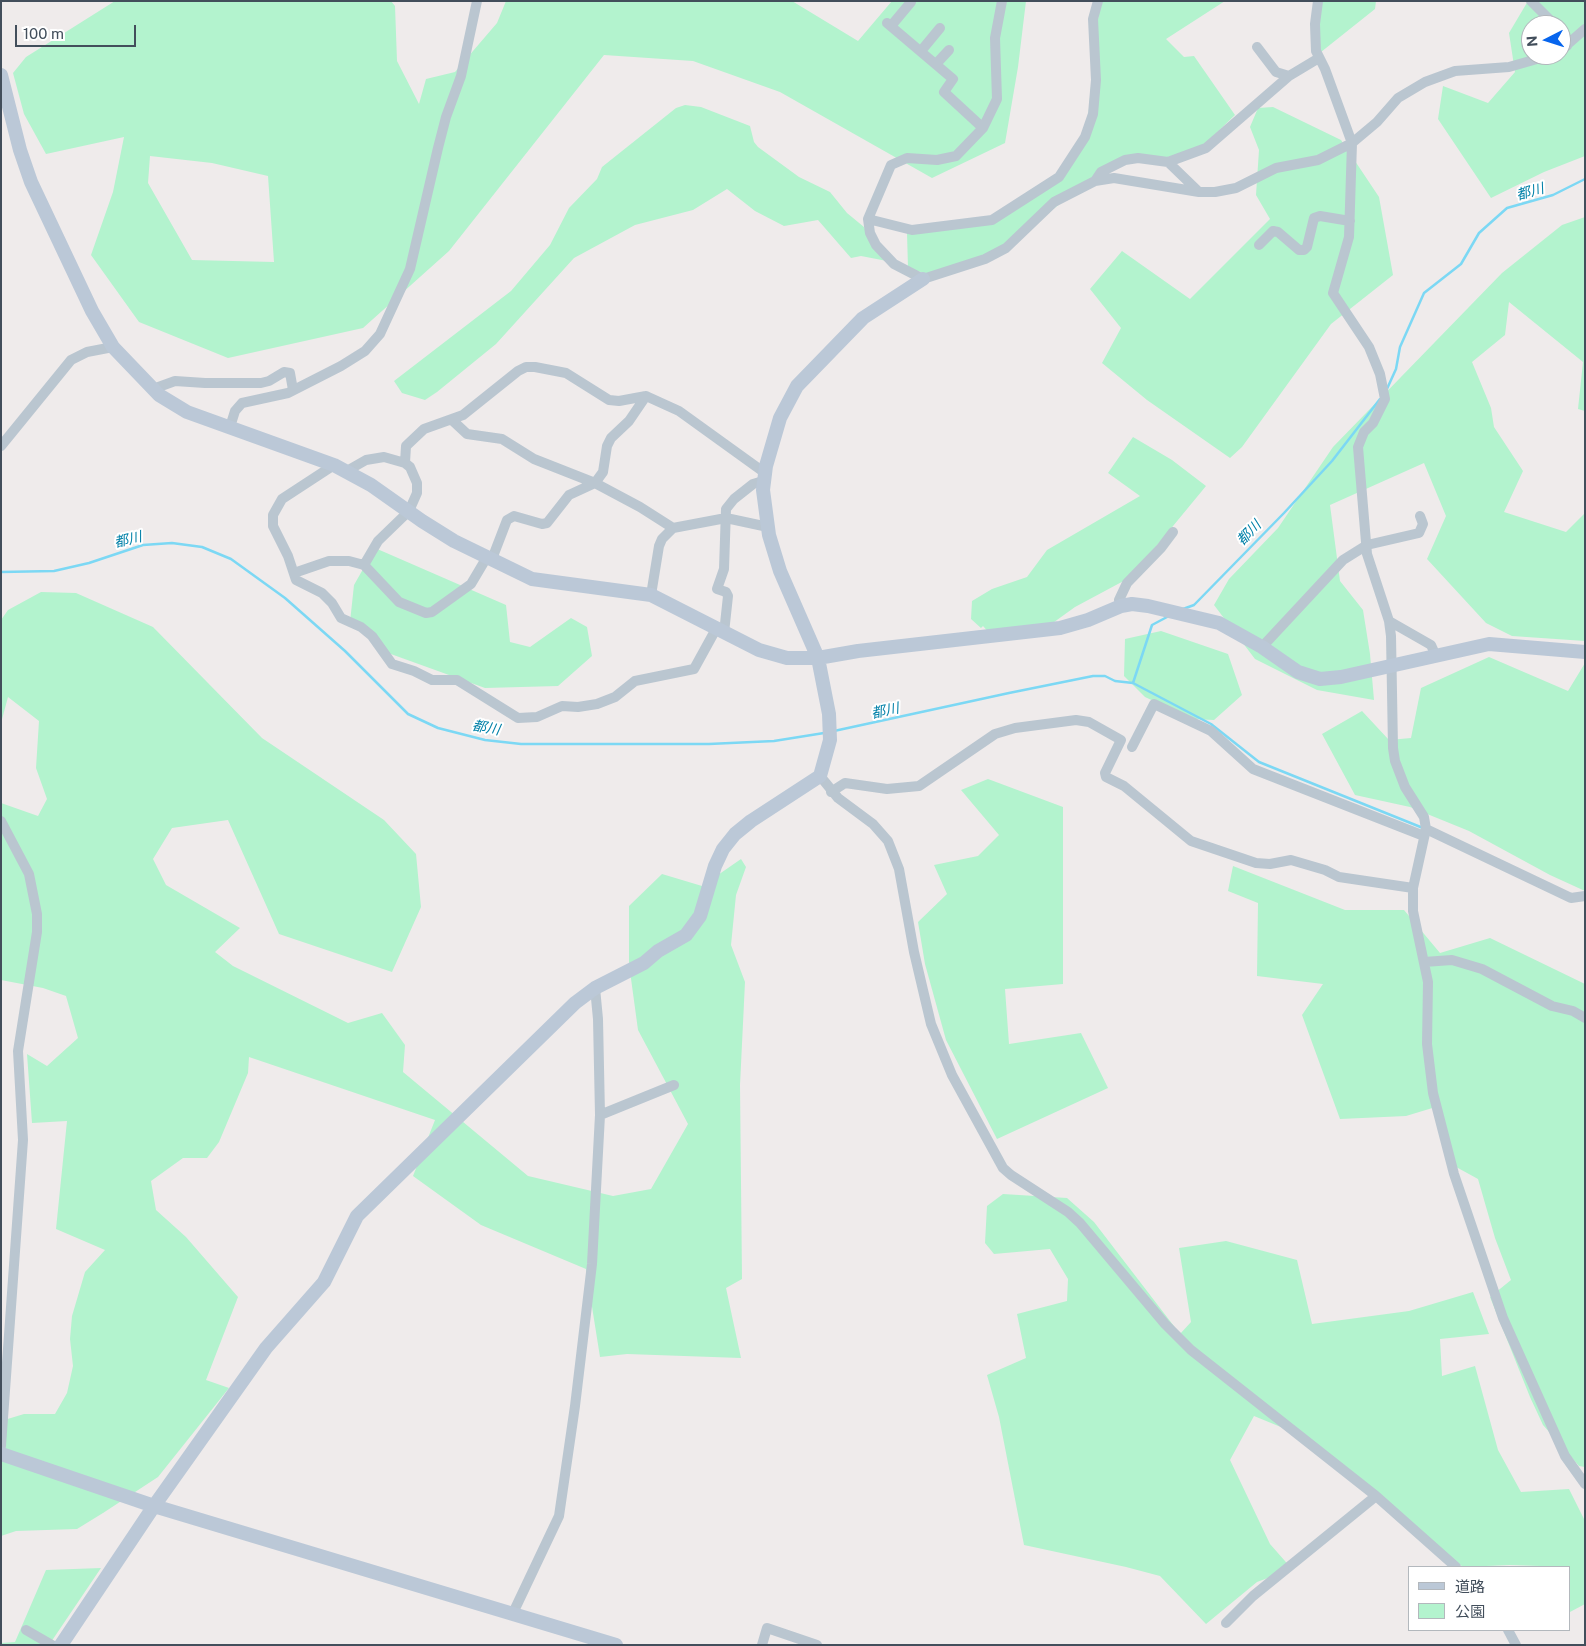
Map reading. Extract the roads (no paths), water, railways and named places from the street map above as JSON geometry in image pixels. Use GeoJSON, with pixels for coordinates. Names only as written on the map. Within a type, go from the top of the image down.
{"type":"FeatureCollection","features":[{"type":"Feature","properties":{"kind":"street"},"geometry":{"type":"LineString","coordinates":[[230,427],[235,411],[242,404],[269,399],[293,390],[341,366],[365,351],[380,334],[410,270],[446,117],[461,76],[477,1]]}},
{"type":"Feature","properties":{"kind":"street"},"geometry":{"type":"LineString","coordinates":[[923,279],[894,264],[876,246],[870,233],[868,220],[891,165],[899,160],[908,158],[937,160],[956,156],[983,128],[997,99],[995,38],[1002,1]]}},
{"type":"Feature","properties":{"kind":"street"},"geometry":{"type":"LineString","coordinates":[[868,220],[912,230],[992,220],[1059,176],[1085,137],[1093,114],[1096,80],[1093,19],[1098,1]]}},
{"type":"Feature","properties":{"kind":"street"},"geometry":{"type":"LineString","coordinates":[[1318,1],[1315,40],[1319,58],[1352,143],[1349,237],[1333,293],[1369,347],[1380,374],[1385,399],[1373,424],[1364,432],[1358,447],[1367,554],[1389,621],[1393,664],[1392,748],[1405,787],[1424,817],[1425,833],[1413,888],[1413,911],[1428,982],[1427,1044],[1433,1093],[1454,1174],[1503,1318],[1565,1456],[1585,1484]]}},
{"type":"Feature","properties":{"kind":"street"},"geometry":{"type":"LineString","coordinates":[[1531,1],[1545,15]]}},
{"type":"Feature","properties":{"kind":"street"},"geometry":{"type":"LineString","coordinates":[[911,2],[889,24],[953,79],[944,92],[983,128]]}},
{"type":"Feature","properties":{"kind":"street"},"geometry":{"type":"LineString","coordinates":[[921,51],[940,28]]}},
{"type":"Feature","properties":{"kind":"street"},"geometry":{"type":"LineString","coordinates":[[1571,42],[1585,29]]}},
{"type":"Feature","properties":{"kind":"street"},"geometry":{"type":"LineString","coordinates":[[1257,47],[1276,72],[1289,76]]}},
{"type":"Feature","properties":{"kind":"street"},"geometry":{"type":"LineString","coordinates":[[936,64],[949,50]]}},
{"type":"Feature","properties":{"kind":"street"},"geometry":{"type":"LineString","coordinates":[[1095,181],[1101,172],[1125,160],[1138,158],[1168,162],[1193,154],[1212,143],[1289,76],[1319,58]]}},
{"type":"Feature","properties":{"kind":"street"},"geometry":{"type":"LineString","coordinates":[[61,1645],[154,1506],[266,1348],[324,1282],[357,1216],[575,1003],[595,988],[644,963],[686,935],[700,916],[715,866],[723,849],[735,834],[751,821],[820,776],[830,740],[830,726],[818,658],[780,571],[768,527],[764,502],[764,477],[780,418],[797,386],[863,318],[923,279],[984,259],[1006,248],[1054,202],[1095,181],[1114,178],[1199,192],[1215,192],[1236,188],[1276,168],[1310,162],[1352,143],[1377,122],[1398,98],[1425,82],[1455,71],[1509,67],[1521,64]]}},
{"type":"Feature","properties":{"kind":"street"},"geometry":{"type":"LineString","coordinates":[[1,75],[20,150],[31,182],[92,311],[113,347],[153,389],[171,403],[187,412],[339,468],[371,485],[454,541],[532,579],[651,595],[720,631],[777,656],[797,659],[1060,628],[1088,620],[1121,606],[1148,606],[1207,619],[1230,628],[1298,672],[1320,679],[1341,677],[1436,654],[1489,644],[1503,643],[1585,652]]}},
{"type":"Feature","properties":{"kind":"street"},"geometry":{"type":"LineString","coordinates":[[1168,162],[1199,192]]}},
{"type":"Feature","properties":{"kind":"street"},"geometry":{"type":"LineString","coordinates":[[1258,245],[1274,232],[1278,232],[1299,250],[1304,250],[1307,247],[1314,218],[1320,216],[1350,221]]}},
{"type":"Feature","properties":{"kind":"street"},"geometry":{"type":"LineString","coordinates":[[1,446],[71,360],[87,352],[113,347]]}},
{"type":"Feature","properties":{"kind":"street"},"geometry":{"type":"LineString","coordinates":[[405,463],[406,446],[412,438],[434,424],[452,420],[484,401],[508,379],[526,367],[566,373],[610,400],[619,401],[646,396],[679,411],[764,477]]}},
{"type":"Feature","properties":{"kind":"street"},"geometry":{"type":"LineString","coordinates":[[153,389],[175,381],[261,383],[269,381],[284,372],[290,373],[293,390]]}},
{"type":"Feature","properties":{"kind":"street"},"geometry":{"type":"LineString","coordinates":[[294,573],[329,561],[349,561],[364,565],[399,602],[426,613],[436,610],[444,602],[471,584],[489,558],[507,520],[514,516],[542,524],[547,523],[568,495],[595,483],[603,472],[607,446],[611,438],[629,421],[646,396]]}},
{"type":"Feature","properties":{"kind":"street"},"geometry":{"type":"LineString","coordinates":[[452,420],[467,434],[502,439],[534,459],[595,483],[640,507],[673,528]]}},
{"type":"Feature","properties":{"kind":"street"},"geometry":{"type":"LineString","coordinates":[[364,565],[378,541],[409,511],[416,492],[417,483],[410,467],[405,463],[378,457],[366,460],[339,468],[282,499],[273,516],[273,526],[296,580],[322,593],[332,603],[341,618],[361,627],[372,636],[392,664],[414,671],[432,680],[457,680],[518,718],[536,717],[562,706],[578,707],[597,704],[615,697],[635,681],[694,669],[720,631],[728,596],[726,592],[717,589],[724,569],[726,509],[734,499],[764,477]]}},
{"type":"Feature","properties":{"kind":"street"},"geometry":{"type":"LineString","coordinates":[[1262,647],[1343,560],[1367,545],[1419,534],[1423,524],[1420,516]]}},
{"type":"Feature","properties":{"kind":"street"},"geometry":{"type":"LineString","coordinates":[[651,595],[658,546],[673,528],[726,518],[768,527]]}},
{"type":"Feature","properties":{"kind":"street"},"geometry":{"type":"LineString","coordinates":[[1121,606],[1119,600],[1127,583],[1161,548],[1173,532]]}},
{"type":"Feature","properties":{"kind":"street"},"geometry":{"type":"LineString","coordinates":[[1389,621],[1431,645],[1436,654]]}},
{"type":"Feature","properties":{"kind":"street"},"geometry":{"type":"LineString","coordinates":[[1132,747],[1154,704],[1211,731],[1253,769],[1425,833],[1571,898],[1585,896]]}},
{"type":"Feature","properties":{"kind":"street"},"geometry":{"type":"LineString","coordinates":[[832,792],[845,783],[887,789],[919,786],[972,752],[985,740],[1004,730],[1066,721],[1082,721],[1099,727],[1121,740],[1105,773],[1108,779],[1124,786],[1191,841],[1256,863],[1270,864],[1291,860],[1325,870],[1339,877],[1413,888]]}},
{"type":"Feature","properties":{"kind":"street"},"geometry":{"type":"LineString","coordinates":[[820,776],[832,792],[873,824],[888,841],[899,869],[914,952],[931,1024],[952,1075],[1003,1168],[1068,1212],[1080,1223],[1165,1324],[1190,1350],[1376,1496],[1455,1566]]}},
{"type":"Feature","properties":{"kind":"street"},"geometry":{"type":"LineString","coordinates":[[1,821],[29,874],[37,914],[18,1051],[23,1140],[1,1446]]}},
{"type":"Feature","properties":{"kind":"street"},"geometry":{"type":"LineString","coordinates":[[1424,962],[1452,960],[1482,969],[1552,1006],[1573,1011],[1585,1018]]}},
{"type":"Feature","properties":{"kind":"street"},"geometry":{"type":"LineString","coordinates":[[513,1613],[559,1516],[576,1406],[592,1264],[600,1115],[598,1019],[595,988]]}},
{"type":"Feature","properties":{"kind":"street"},"geometry":{"type":"LineString","coordinates":[[600,1115],[674,1085]]}},
{"type":"Feature","properties":{"kind":"street"},"geometry":{"type":"LineString","coordinates":[[1,1454],[154,1506],[616,1645]]}},
{"type":"Feature","properties":{"kind":"street"},"geometry":{"type":"LineString","coordinates":[[1226,1623],[1253,1596],[1376,1496]]}},
{"type":"Feature","properties":{"kind":"street"},"geometry":{"type":"LineString","coordinates":[[762,1645],[767,1628],[816,1645]]}},
{"type":"Feature","properties":{"kind":"street"},"geometry":{"type":"LineString","coordinates":[[26,1630],[52,1645]]}},
{"type":"Feature","properties":{"kind":"street"},"geometry":{"type":"LineString","coordinates":[[1509,1631],[1516,1645]]}},
{"type":"Feature","properties":{"kind":"waterway","name":"都川"},"geometry":{"type":"LineString","coordinates":[[1386,391],[1396,369],[1400,347],[1424,293],[1461,264],[1479,233],[1507,208],[1553,195],[1585,179]]}},
{"type":"Feature","properties":{"kind":"waterway","name":"都川"},"geometry":{"type":"LineString","coordinates":[[1183,609],[1194,605],[1284,513],[1332,461],[1380,399]]}},
{"type":"Feature","properties":{"kind":"waterway","name":"都川"},"geometry":{"type":"LineString","coordinates":[[1,572],[54,571],[89,563],[143,545],[172,543],[202,547],[231,559],[285,598],[345,651],[408,714],[438,728],[485,740],[521,744],[709,744],[774,741],[824,733]]}},
{"type":"Feature","properties":{"kind":"waterway","name":"都川"},"geometry":{"type":"LineString","coordinates":[[1133,683],[1152,625],[1167,617]]}},
{"type":"Feature","properties":{"kind":"waterway"},"geometry":{"type":"LineString","coordinates":[[834,731],[1009,693],[1093,676],[1105,676],[1115,681],[1133,683],[1211,724],[1259,762],[1423,828]]}}]}
